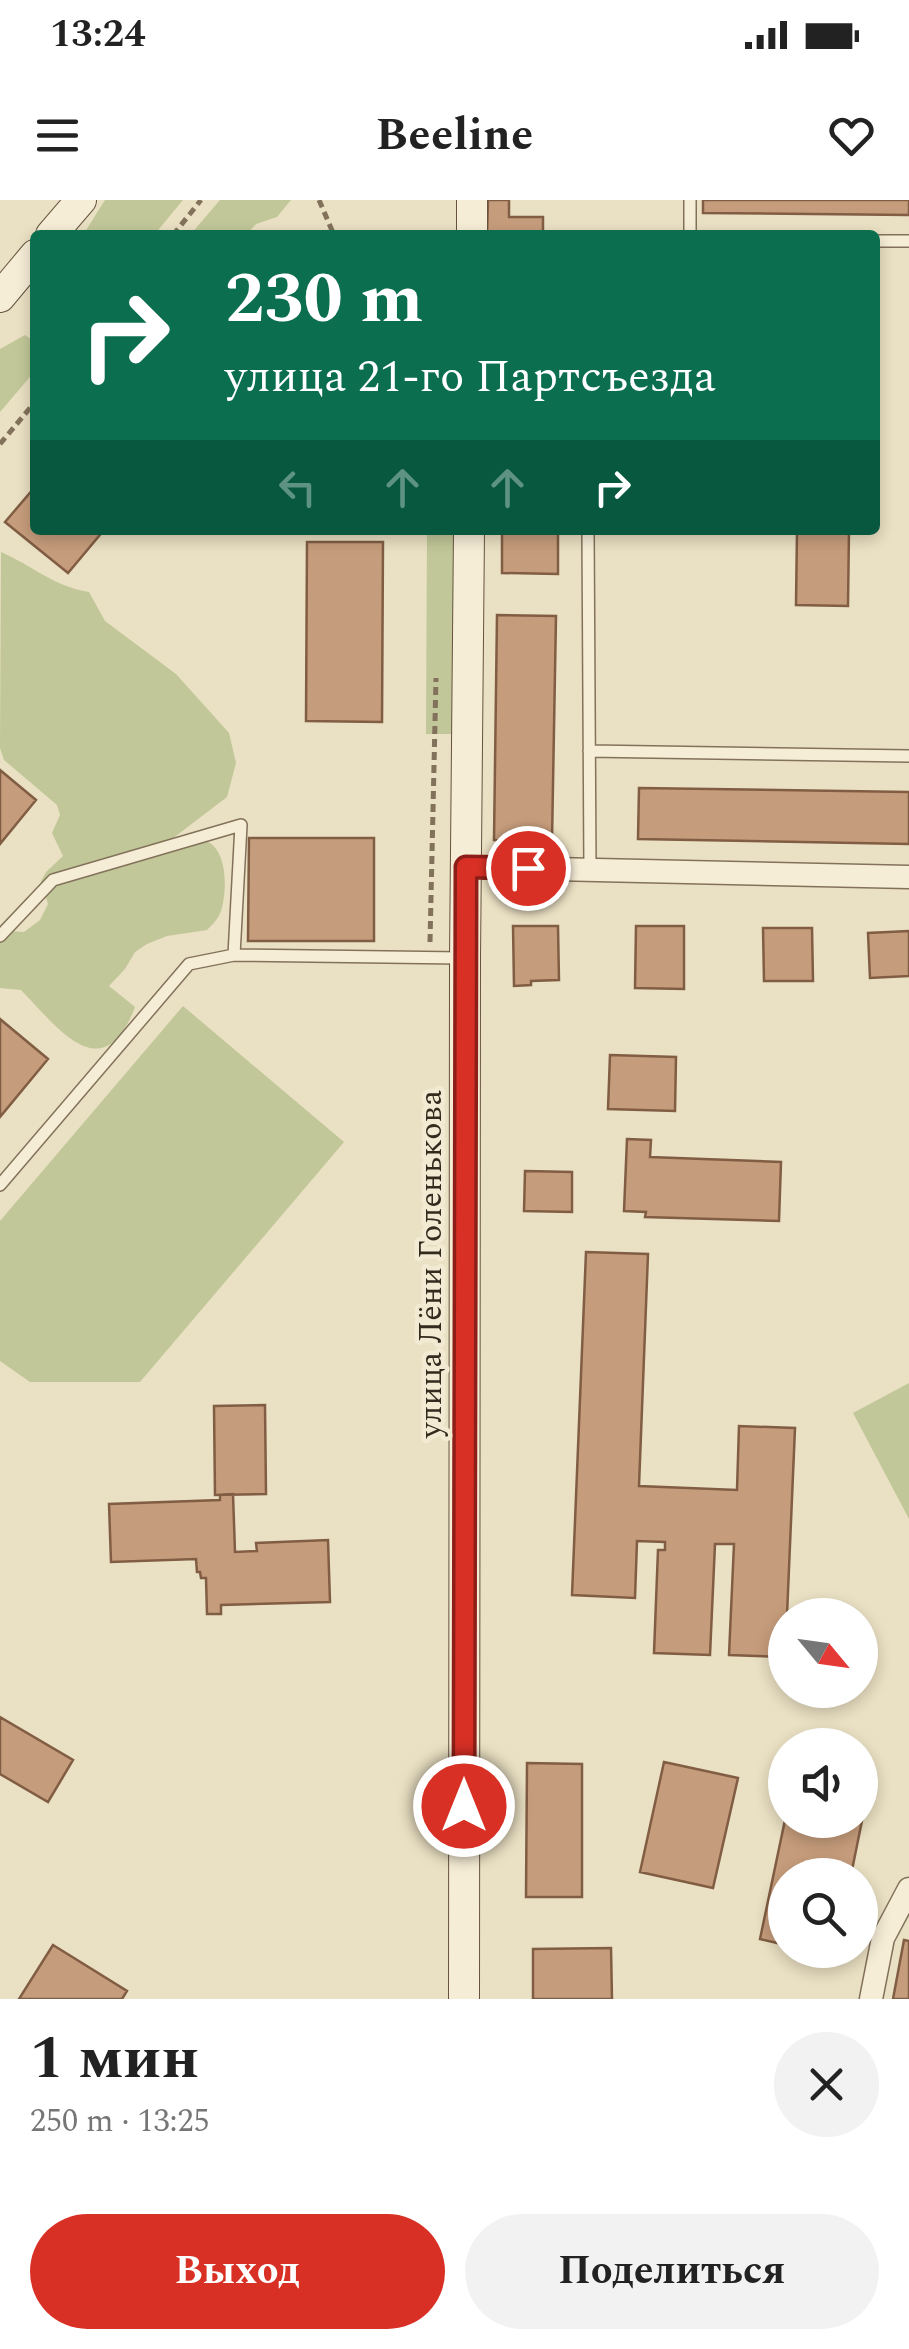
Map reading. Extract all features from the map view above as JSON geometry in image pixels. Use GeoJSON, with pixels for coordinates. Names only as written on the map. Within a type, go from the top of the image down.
{"type":"FeatureCollection","features":[{"type":"Feature","properties":{"kind":"street"},"geometry":{"type":"LineString","coordinates":[[56,230],[80,200]]}},
{"type":"Feature","properties":{"kind":"street"},"geometry":{"type":"LineString","coordinates":[[472,200],[472,230]]}},
{"type":"Feature","properties":{"kind":"street"},"geometry":{"type":"LineString","coordinates":[[0,297],[30,261]]}},
{"type":"Feature","properties":{"kind":"street","name":"улица Лёни Голенькова"},"geometry":{"type":"LineString","coordinates":[[464,1999],[469,535]]}},
{"type":"Feature","properties":{"kind":"street"},"geometry":{"type":"LineString","coordinates":[[466,867],[909,877]]}},
{"type":"Feature","properties":{"kind":"street"},"geometry":{"type":"LineString","coordinates":[[872,1999],[883,1938],[909,1889]]}},
{"type":"Feature","properties":{"kind":"lane"},"geometry":{"type":"LineString","coordinates":[[690,200],[690,230]]}},
{"type":"Feature","properties":{"kind":"lane"},"geometry":{"type":"LineString","coordinates":[[880,241],[909,241]]}},
{"type":"Feature","properties":{"kind":"lane"},"geometry":{"type":"LineString","coordinates":[[588,535],[590,870]]}},
{"type":"Feature","properties":{"kind":"lane"},"geometry":{"type":"LineString","coordinates":[[589,751],[909,756]]}},
{"type":"Feature","properties":{"kind":"lane"},"geometry":{"type":"LineString","coordinates":[[0,936],[53,880],[241,825],[234,955]]}},
{"type":"Feature","properties":{"kind":"lane"},"geometry":{"type":"LineString","coordinates":[[0,1186],[189,964],[234,955],[465,958]]}},
{"type":"Feature","properties":{"kind":"path"},"geometry":{"type":"LineString","coordinates":[[178,230],[201,200]]}},
{"type":"Feature","properties":{"kind":"path"},"geometry":{"type":"LineString","coordinates":[[320,200],[332,230]]}},
{"type":"Feature","properties":{"kind":"path"},"geometry":{"type":"LineString","coordinates":[[0,444],[30,408]]}},
{"type":"Feature","properties":{"kind":"path"},"geometry":{"type":"LineString","coordinates":[[430,958],[436,666]]}},
{"type":"Feature","properties":{"kind":"green space"},"geometry":{"type":"Polygon","coordinates":[[[105,200],[183,200],[158,230],[86,230],[105,200]]]}},
{"type":"Feature","properties":{"kind":"green space"},"geometry":{"type":"Polygon","coordinates":[[[220,200],[291,200],[277,217],[251,230],[194,230],[220,200]]]}},
{"type":"Feature","properties":{"kind":"green space"},"geometry":{"type":"Polygon","coordinates":[[[25,335],[30,338],[30,377],[0,412],[0,349],[25,335]]]}},
{"type":"Feature","properties":{"kind":"green space"},"geometry":{"type":"Polygon","coordinates":[[[427,535],[454,535],[453,734],[426,734],[427,535]]]}},
{"type":"Feature","properties":{"kind":"green space"},"geometry":{"type":"Polygon","coordinates":[[[1,552],[54,580],[89,592],[105,621],[176,674],[229,733],[236,763],[227,797],[168,842],[199,840],[215,847],[224,873],[220,914],[207,930],[167,936],[135,952],[109,986],[135,1007],[122,1032],[109,1045],[95,1049],[65,1034],[21,990],[0,988],[0,936],[7,931],[24,932],[40,920],[48,904],[41,881],[63,856],[52,833],[60,815],[57,805],[4,760],[0,748],[1,552]]]}},
{"type":"Feature","properties":{"kind":"green space"},"geometry":{"type":"Polygon","coordinates":[[[183,1006],[344,1142],[140,1382],[30,1382],[0,1361],[0,1221],[183,1006]]]}},
{"type":"Feature","properties":{"kind":"green space"},"geometry":{"type":"Polygon","coordinates":[[[909,1383],[909,1519],[853,1413],[909,1383]]]}},
{"type":"Feature","properties":{"kind":"building"},"geometry":{"type":"Polygon","coordinates":[[[488,200],[509,200],[509,217],[543,217],[543,230],[487,230],[488,200]]]}},
{"type":"Feature","properties":{"kind":"building"},"geometry":{"type":"Polygon","coordinates":[[[703,200],[909,200],[909,215],[703,213],[703,200]]]}},
{"type":"Feature","properties":{"kind":"building"},"geometry":{"type":"Polygon","coordinates":[[[30,493],[30,535],[100,535],[68,573],[5,522],[30,493]]]}},
{"type":"Feature","properties":{"kind":"building"},"geometry":{"type":"Polygon","coordinates":[[[502,535],[558,535],[558,574],[502,573],[502,535]]]}},
{"type":"Feature","properties":{"kind":"building"},"geometry":{"type":"Polygon","coordinates":[[[797,535],[849,535],[848,606],[796,605],[797,535]]]}},
{"type":"Feature","properties":{"kind":"building"},"geometry":{"type":"Polygon","coordinates":[[[307,542],[383,542],[382,722],[306,721],[307,542]]]}},
{"type":"Feature","properties":{"kind":"building"},"geometry":{"type":"Polygon","coordinates":[[[497,615],[556,616],[552,841],[494,840],[497,615]]]}},
{"type":"Feature","properties":{"kind":"building"},"geometry":{"type":"Polygon","coordinates":[[[0,770],[36,800],[0,844],[0,770]]]}},
{"type":"Feature","properties":{"kind":"building"},"geometry":{"type":"Polygon","coordinates":[[[639,788],[909,792],[909,844],[638,839],[639,788]]]}},
{"type":"Feature","properties":{"kind":"building"},"geometry":{"type":"Polygon","coordinates":[[[249,838],[374,838],[374,941],[248,941],[249,838]]]}},
{"type":"Feature","properties":{"kind":"building"},"geometry":{"type":"Polygon","coordinates":[[[513,926],[558,926],[559,980],[514,986],[513,926]]]}},
{"type":"Feature","properties":{"kind":"building"},"geometry":{"type":"Polygon","coordinates":[[[636,926],[684,926],[684,989],[635,988],[636,926]]]}},
{"type":"Feature","properties":{"kind":"building"},"geometry":{"type":"Polygon","coordinates":[[[763,928],[812,928],[813,981],[764,981],[763,928]]]}},
{"type":"Feature","properties":{"kind":"building"},"geometry":{"type":"Polygon","coordinates":[[[909,931],[909,976],[870,978],[868,933],[909,931]]]}},
{"type":"Feature","properties":{"kind":"building"},"geometry":{"type":"Polygon","coordinates":[[[0,1019],[48,1059],[0,1117],[0,1019]]]}},
{"type":"Feature","properties":{"kind":"building"},"geometry":{"type":"Polygon","coordinates":[[[610,1055],[676,1057],[675,1111],[608,1109],[610,1055]]]}},
{"type":"Feature","properties":{"kind":"building"},"geometry":{"type":"Polygon","coordinates":[[[627,1139],[651,1140],[650,1157],[781,1162],[779,1221],[645,1217],[646,1212],[624,1211],[627,1139]]]}},
{"type":"Feature","properties":{"kind":"building"},"geometry":{"type":"Polygon","coordinates":[[[525,1171],[572,1172],[572,1212],[524,1211],[525,1171]]]}},
{"type":"Feature","properties":{"kind":"building"},"geometry":{"type":"Polygon","coordinates":[[[586,1252],[648,1254],[639,1486],[737,1490],[739,1426],[795,1428],[788,1598],[768,1598],[768,1656],[729,1655],[734,1544],[715,1544],[710,1655],[654,1653],[658,1550],[665,1550],[665,1542],[637,1541],[635,1598],[572,1595],[586,1252]]]}},
{"type":"Feature","properties":{"kind":"building"},"geometry":{"type":"Polygon","coordinates":[[[265,1405],[266,1494],[215,1495],[214,1406],[265,1405]]]}},
{"type":"Feature","properties":{"kind":"building"},"geometry":{"type":"Polygon","coordinates":[[[233,1494],[235,1552],[257,1551],[256,1543],[328,1540],[330,1602],[221,1605],[221,1614],[207,1614],[206,1578],[197,1572],[196,1559],[111,1562],[109,1504],[220,1500],[220,1495],[233,1494]]]}},
{"type":"Feature","properties":{"kind":"building"},"geometry":{"type":"Polygon","coordinates":[[[0,1717],[73,1760],[48,1802],[0,1774],[0,1717]]]}},
{"type":"Feature","properties":{"kind":"building"},"geometry":{"type":"Polygon","coordinates":[[[664,1762],[738,1778],[713,1888],[640,1872],[664,1762]]]}},
{"type":"Feature","properties":{"kind":"building"},"geometry":{"type":"Polygon","coordinates":[[[527,1763],[582,1764],[582,1897],[526,1897],[527,1763]]]}},
{"type":"Feature","properties":{"kind":"building"},"geometry":{"type":"Polygon","coordinates":[[[781,1838],[859,1838],[854,1858],[777,1858],[781,1838]]]}},
{"type":"Feature","properties":{"kind":"building"},"geometry":{"type":"Polygon","coordinates":[[[768,1901],[768,1941],[760,1939],[768,1901]]]}},
{"type":"Feature","properties":{"kind":"building"},"geometry":{"type":"Polygon","coordinates":[[[904,1940],[909,1941],[909,1999],[893,1999],[904,1940]]]}},
{"type":"Feature","properties":{"kind":"building"},"geometry":{"type":"Polygon","coordinates":[[[53,1945],[127,1991],[122,1999],[19,1999],[53,1945]]]}},
{"type":"Feature","properties":{"kind":"building"},"geometry":{"type":"Polygon","coordinates":[[[611,1948],[612,1999],[533,1999],[533,1949],[611,1948]]]}},
{"type":"Feature","properties":{"kind":"route"},"geometry":{"type":"LineString","coordinates":[[464,1806],[466,867],[528,868]]}}]}
